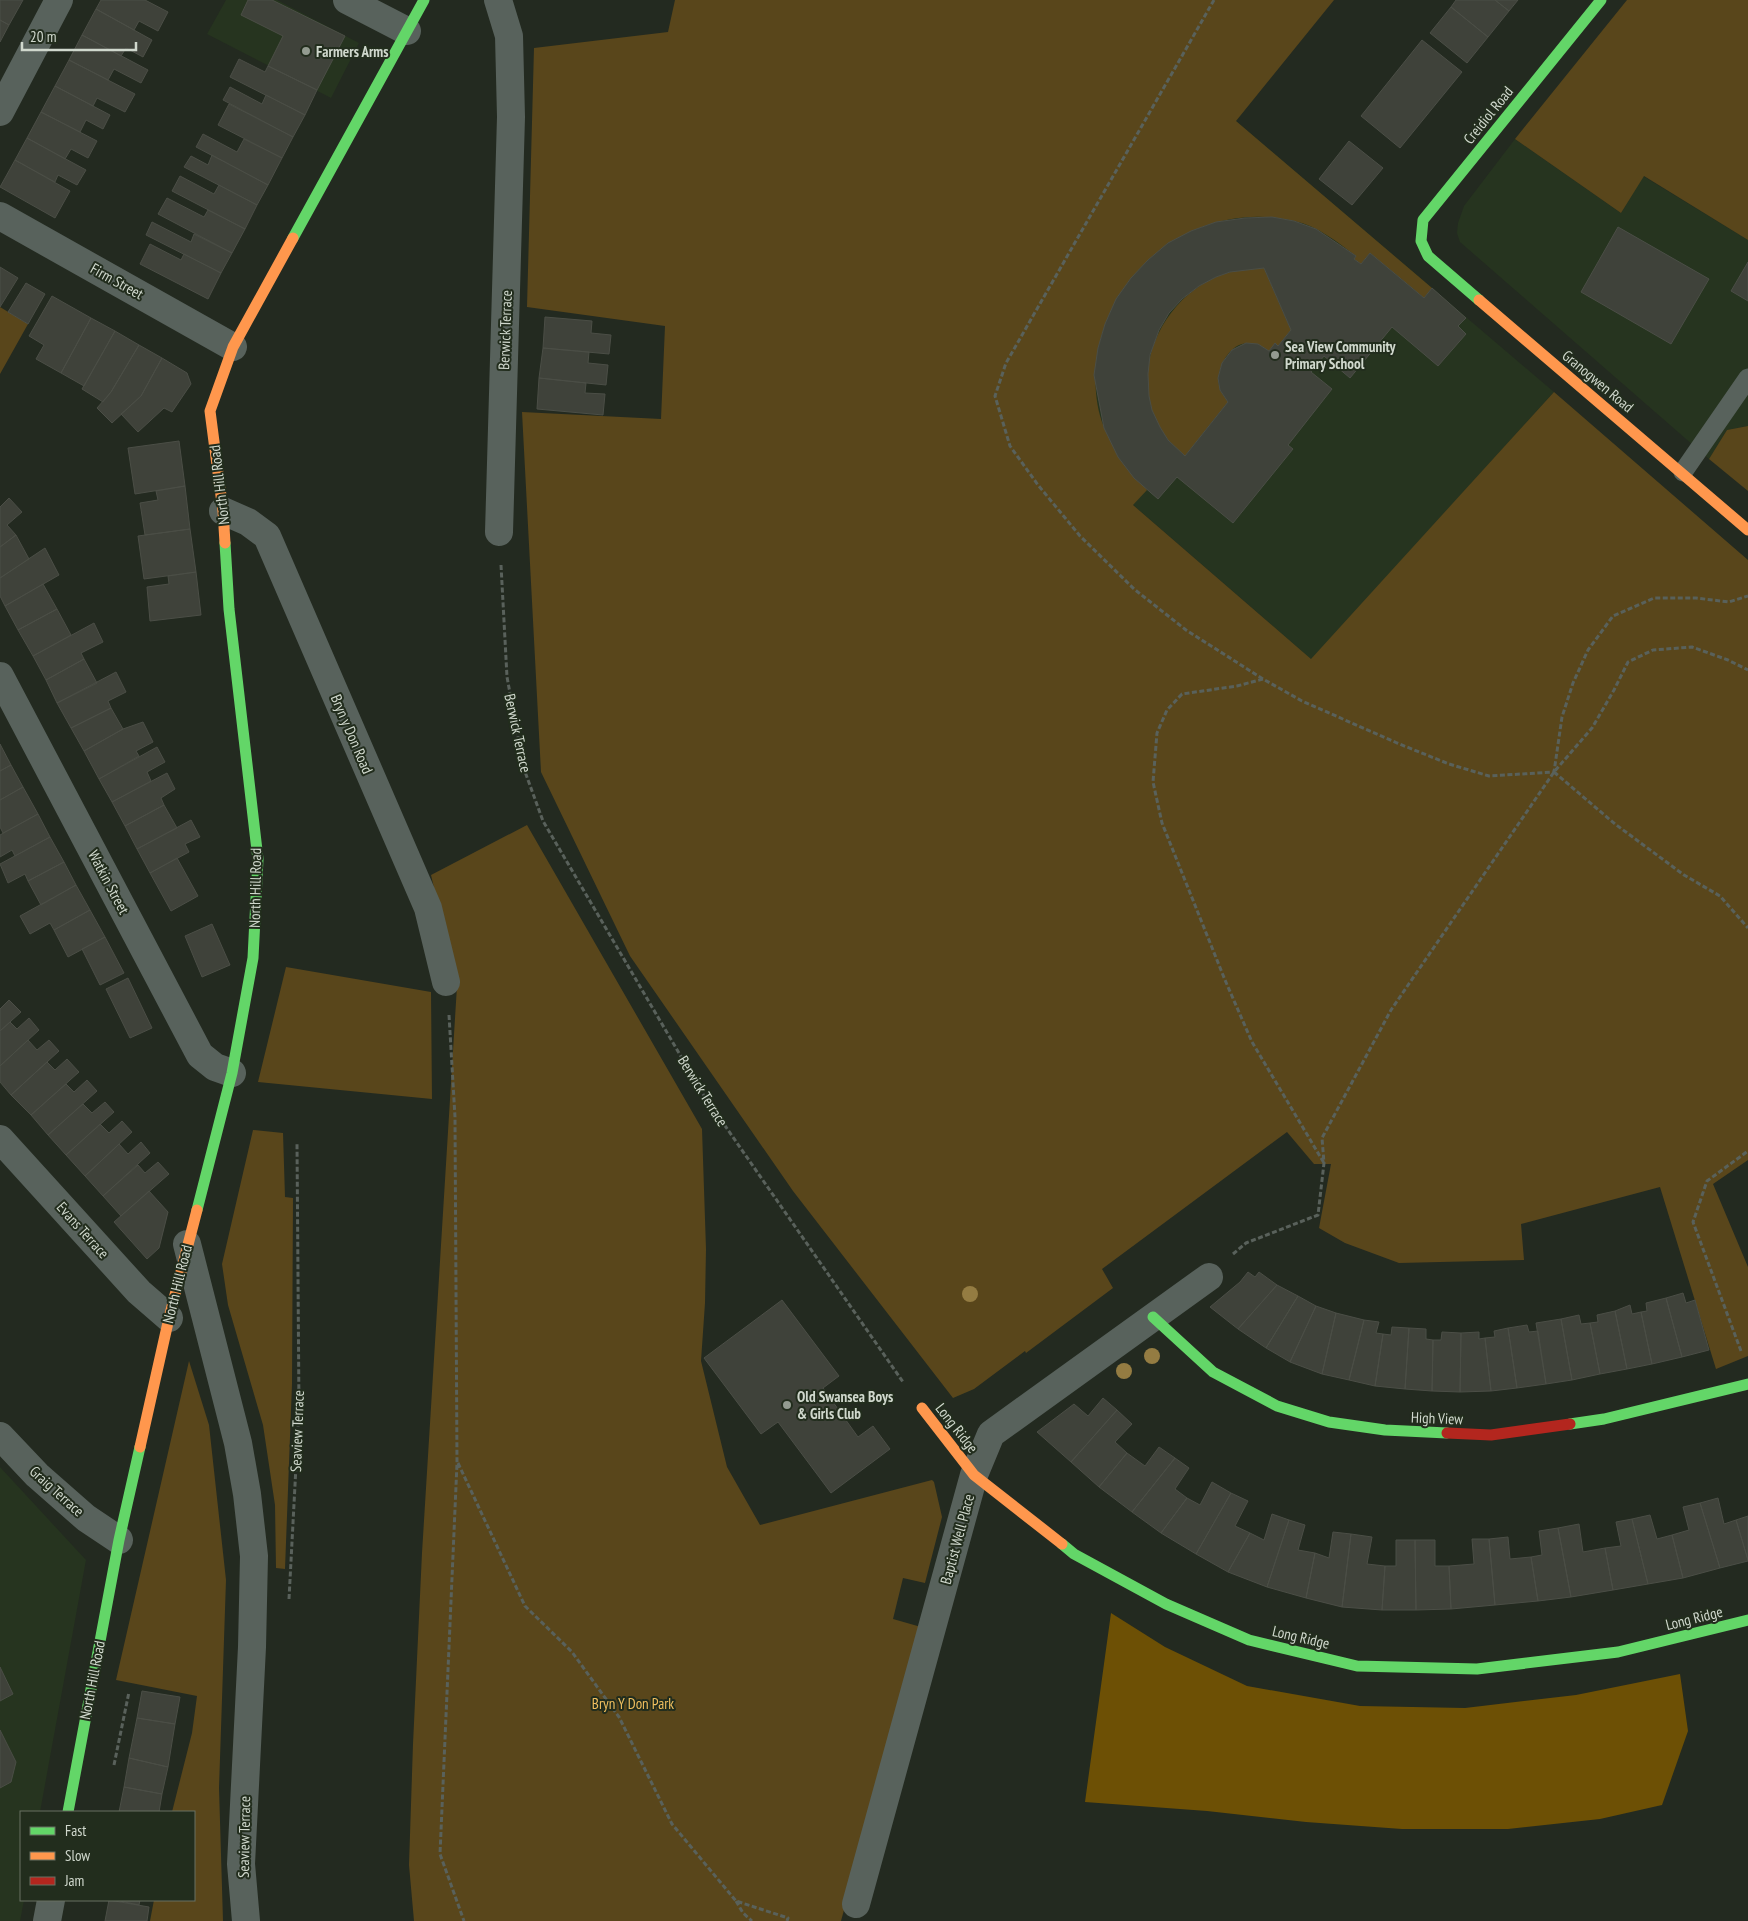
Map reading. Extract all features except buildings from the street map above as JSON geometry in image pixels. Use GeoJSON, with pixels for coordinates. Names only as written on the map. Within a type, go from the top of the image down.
{"type":"FeatureCollection","features":[{"type":"Feature","properties":{"kind":"street"},"geometry":{"type":"LineString","coordinates":[[0,112],[59,0]]}},
{"type":"Feature","properties":{"kind":"street"},"geometry":{"type":"LineString","coordinates":[[347,0],[407,31]]}},
{"type":"Feature","properties":{"kind":"street","name":"North Hill Road"},"geometry":{"type":"LineString","coordinates":[[68,1811],[119,1540],[169,1318],[232,1073],[253,958],[258,859],[229,609],[223,511],[210,411],[233,347],[424,0]]}},
{"type":"Feature","properties":{"kind":"street","name":"Berwick Terrace"},"geometry":{"type":"LineString","coordinates":[[498,0],[509,36],[511,118],[499,532]]}},
{"type":"Feature","properties":{"kind":"street","name":"Creidiol Road"},"geometry":{"type":"LineString","coordinates":[[1428,256],[1420,241],[1423,220],[1601,0]]}},
{"type":"Feature","properties":{"kind":"street","name":"Firm Street"},"geometry":{"type":"LineString","coordinates":[[0,216],[233,347]]}},
{"type":"Feature","properties":{"kind":"street","name":"Granogwen Road"},"geometry":{"type":"LineString","coordinates":[[1428,256],[1683,472],[1748,530]]}},
{"type":"Feature","properties":{"kind":"street","name":"Bryn y Don Road"},"geometry":{"type":"LineString","coordinates":[[223,511],[248,522],[267,536],[428,908],[446,982]]}},
{"type":"Feature","properties":{"kind":"street","name":"Watkin Street"},"geometry":{"type":"LineString","coordinates":[[0,676],[200,1055],[215,1067],[232,1073]]}},
{"type":"Feature","properties":{"kind":"street","name":"Evans Terrace"},"geometry":{"type":"LineString","coordinates":[[0,1139],[138,1292],[169,1318]]}},
{"type":"Feature","properties":{"kind":"street","name":"Seaview Terrace"},"geometry":{"type":"LineString","coordinates":[[187,1244],[238,1443],[247,1494],[254,1556],[252,1647],[241,1864],[246,1921]]}},
{"type":"Feature","properties":{"kind":"street","name":"Baptist Well Place"},"geometry":{"type":"LineString","coordinates":[[856,1904],[974,1475],[991,1434],[1209,1277]]}},
{"type":"Feature","properties":{"kind":"street","name":"High View"},"geometry":{"type":"LineString","coordinates":[[1153,1317],[1213,1372],[1276,1406],[1329,1422],[1385,1430],[1491,1435],[1604,1419],[1748,1384]]}},
{"type":"Feature","properties":{"kind":"street","name":"Long Ridge"},"geometry":{"type":"LineString","coordinates":[[922,1408],[974,1475],[1074,1554],[1166,1604],[1249,1640],[1357,1666],[1477,1669],[1618,1652],[1748,1620]]}},
{"type":"Feature","properties":{"kind":"street","name":"Graig Terrace"},"geometry":{"type":"LineString","coordinates":[[0,1436],[44,1482],[86,1518],[119,1540]]}},
{"type":"Feature","properties":{"kind":"street"},"geometry":{"type":"LineString","coordinates":[[47,1921],[51,1901]]}},
{"type":"Feature","properties":{"kind":"lane"},"geometry":{"type":"LineString","coordinates":[[1683,472],[1748,378]]}},
{"type":"Feature","properties":{"kind":"path"},"geometry":{"type":"LineString","coordinates":[[1214,0],[1006,363],[994,396],[1010,446],[1038,486],[1080,536],[1134,589],[1178,624],[1263,679],[1302,700],[1397,744],[1449,764],[1489,776],[1554,772],[1615,824],[1684,875],[1720,896],[1748,928]]}},
{"type":"Feature","properties":{"kind":"path","name":"Berwick Terrace"},"geometry":{"type":"LineString","coordinates":[[499,532],[507,678],[524,770],[543,821],[703,1094],[890,1364]]}},
{"type":"Feature","properties":{"kind":"path"},"geometry":{"type":"LineString","coordinates":[[1554,772],[1562,717],[1573,683],[1588,650],[1613,616],[1654,598],[1696,598],[1729,602],[1748,596]]}},
{"type":"Feature","properties":{"kind":"path"},"geometry":{"type":"LineString","coordinates":[[1209,1277],[1246,1243],[1318,1215],[1324,1163],[1322,1138],[1391,1010],[1554,772],[1592,728],[1628,662],[1653,650],[1692,648],[1728,660],[1748,670]]}},
{"type":"Feature","properties":{"kind":"path"},"geometry":{"type":"LineString","coordinates":[[1263,679],[1237,686],[1182,694],[1167,710],[1157,733],[1153,782],[1162,823],[1252,1042],[1324,1163]]}},
{"type":"Feature","properties":{"kind":"path"},"geometry":{"type":"LineString","coordinates":[[446,982],[455,1117],[457,1463],[440,1854],[464,1921]]}},
{"type":"Feature","properties":{"kind":"path","name":"Seaview Terrace"},"geometry":{"type":"LineString","coordinates":[[289,1602],[299,1409],[297,1143]]}},
{"type":"Feature","properties":{"kind":"path"},"geometry":{"type":"LineString","coordinates":[[1741,1353],[1693,1222],[1707,1181],[1748,1151]]}},
{"type":"Feature","properties":{"kind":"path"},"geometry":{"type":"LineString","coordinates":[[457,1463],[525,1606],[572,1652],[619,1717],[672,1824],[736,1901],[743,1913],[752,1921]]}},
{"type":"Feature","properties":{"kind":"path"},"geometry":{"type":"LineString","coordinates":[[114,1766],[129,1692]]}},
{"type":"Feature","properties":{"kind":"path"},"geometry":{"type":"LineString","coordinates":[[736,1901],[788,1918],[787,1921]]}},
{"type":"Feature","properties":{"kind":"shaded area"},"geometry":{"type":"Polygon","coordinates":[[[226,0],[277,0],[359,43],[331,98],[207,34],[226,0]]]}},
{"type":"Feature","properties":{"kind":"shaded area","name":"Sea View Community Primary School"},"geometry":{"type":"Polygon","coordinates":[[[1236,121],[1554,392],[1312,660],[1004,396],[1236,121]]]}},
{"type":"Feature","properties":{"kind":"shaded area"},"geometry":{"type":"Polygon","coordinates":[[[1515,139],[1621,213],[1643,176],[1748,240],[1748,426],[1727,430],[1709,459],[1460,242],[1457,233],[1458,223],[1464,206],[1515,139]]]}},
{"type":"Feature","properties":{"kind":"shaded area"},"geometry":{"type":"Polygon","coordinates":[[[0,1467],[86,1560],[40,1811],[20,1811],[20,1901],[24,1901],[20,1921],[0,1921],[0,1467]]]}},
{"type":"Feature","properties":{"kind":"shaded area"},"geometry":{"type":"Polygon","coordinates":[[[1111,1613],[1165,1647],[1247,1686],[1360,1706],[1465,1708],[1576,1695],[1680,1674],[1688,1731],[1662,1805],[1600,1819],[1508,1829],[1402,1829],[1085,1802],[1111,1613]]]}},
{"type":"Feature","properties":{"kind":"green space"},"geometry":{"type":"Polygon","coordinates":[[[675,0],[1334,0],[1236,121],[1432,288],[1424,298],[1370,253],[1361,264],[1354,259],[1356,256],[1327,235],[1303,223],[1259,217],[1226,220],[1194,230],[1166,246],[1141,268],[1121,294],[1106,324],[1097,357],[1096,374],[1097,401],[1101,419],[1107,432],[1147,490],[1133,505],[1311,659],[1554,392],[1748,560],[1748,1160],[1713,1184],[1748,1267],[1748,1356],[1716,1369],[1660,1187],[1521,1224],[1524,1260],[1399,1263],[1345,1243],[1319,1228],[1331,1164],[1314,1164],[1287,1132],[1102,1269],[1113,1288],[974,1389],[953,1398],[793,1191],[630,956],[541,772],[522,412],[661,419],[665,326],[527,307],[534,48],[668,32],[675,0]]]}},
{"type":"Feature","properties":{"kind":"green space"},"geometry":{"type":"Polygon","coordinates":[[[1627,0],[1748,0],[1748,240],[1644,176],[1621,213],[1515,139],[1627,0]]]}},
{"type":"Feature","properties":{"kind":"green space"},"geometry":{"type":"Polygon","coordinates":[[[1264,268],[1291,330],[1278,346],[1275,344],[1269,351],[1256,344],[1247,343],[1234,348],[1224,360],[1219,375],[1221,391],[1228,402],[1185,456],[1168,440],[1155,419],[1148,395],[1148,372],[1153,348],[1163,326],[1177,306],[1195,289],[1216,277],[1228,273],[1264,268]]]}},
{"type":"Feature","properties":{"kind":"green space"},"geometry":{"type":"Polygon","coordinates":[[[0,307],[28,324],[0,374],[0,307]]]}},
{"type":"Feature","properties":{"kind":"green space"},"geometry":{"type":"Polygon","coordinates":[[[1748,426],[1748,491],[1709,459],[1727,430],[1748,426]]]}},
{"type":"Feature","properties":{"kind":"green space","name":"Bryn Y Don Park"},"geometry":{"type":"Polygon","coordinates":[[[527,825],[702,1129],[706,1249],[701,1361],[727,1467],[760,1525],[932,1480],[934,1482],[942,1517],[925,1583],[903,1578],[893,1619],[921,1627],[841,1921],[414,1921],[409,1865],[413,1744],[422,1553],[457,986],[431,875],[527,825]]]}},
{"type":"Feature","properties":{"kind":"green space"},"geometry":{"type":"Polygon","coordinates":[[[286,967],[431,992],[432,1099],[258,1082],[286,967]]]}},
{"type":"Feature","properties":{"kind":"green space"},"geometry":{"type":"Polygon","coordinates":[[[253,1130],[283,1133],[285,1197],[293,1198],[292,1384],[285,1569],[276,1568],[275,1505],[263,1425],[228,1305],[222,1264],[253,1130]]]}},
{"type":"Feature","properties":{"kind":"green space"},"geometry":{"type":"Polygon","coordinates":[[[189,1361],[209,1425],[226,1580],[219,1788],[223,1921],[150,1921],[154,1901],[195,1901],[195,1811],[172,1811],[192,1733],[197,1696],[116,1680],[189,1361]]]}},
{"type":"Feature","properties":{"kind":"traffic: fast"},"geometry":{"type":"LineString","coordinates":[[293,238],[424,0]]}},
{"type":"Feature","properties":{"kind":"traffic: fast"},"geometry":{"type":"LineString","coordinates":[[1479,300],[1428,256],[1421,241],[1423,220],[1601,0]]}},
{"type":"Feature","properties":{"kind":"traffic: fast"},"geometry":{"type":"LineString","coordinates":[[197,1210],[232,1073],[253,958],[258,859],[229,609],[225,543]]}},
{"type":"Feature","properties":{"kind":"traffic: fast"},"geometry":{"type":"LineString","coordinates":[[1153,1317],[1213,1372],[1277,1406],[1329,1422],[1385,1430],[1447,1433]]}},
{"type":"Feature","properties":{"kind":"traffic: fast"},"geometry":{"type":"LineString","coordinates":[[1570,1424],[1604,1419],[1748,1384]]}},
{"type":"Feature","properties":{"kind":"traffic: fast"},"geometry":{"type":"LineString","coordinates":[[68,1811],[119,1540],[140,1447]]}},
{"type":"Feature","properties":{"kind":"traffic: fast"},"geometry":{"type":"LineString","coordinates":[[1062,1544],[1074,1554],[1166,1604],[1249,1640],[1357,1666],[1477,1669],[1618,1652],[1748,1620]]}},
{"type":"Feature","properties":{"kind":"traffic: slow"},"geometry":{"type":"LineString","coordinates":[[225,543],[223,511],[210,411],[233,347],[293,238]]}},
{"type":"Feature","properties":{"kind":"traffic: slow"},"geometry":{"type":"LineString","coordinates":[[1479,300],[1748,530]]}},
{"type":"Feature","properties":{"kind":"traffic: slow"},"geometry":{"type":"LineString","coordinates":[[140,1447],[169,1318],[197,1210]]}},
{"type":"Feature","properties":{"kind":"traffic: slow"},"geometry":{"type":"LineString","coordinates":[[922,1408],[974,1475],[1062,1544]]}},
{"type":"Feature","properties":{"kind":"traffic: jam"},"geometry":{"type":"LineString","coordinates":[[1447,1433],[1491,1435],[1570,1424]]}},
{"type":"Feature","properties":{"kind":"place","name":"Farmers Arms"},"geometry":{"type":"Point","coordinates":[306,51]}},
{"type":"Feature","properties":{"kind":"place","name":"Sea View Community Primary School"},"geometry":{"type":"Point","coordinates":[1275,355]}},
{"type":"Feature","properties":{"kind":"place","name":"Old Swansea Boys & Girls Club"},"geometry":{"type":"Point","coordinates":[787,1405]}}]}
